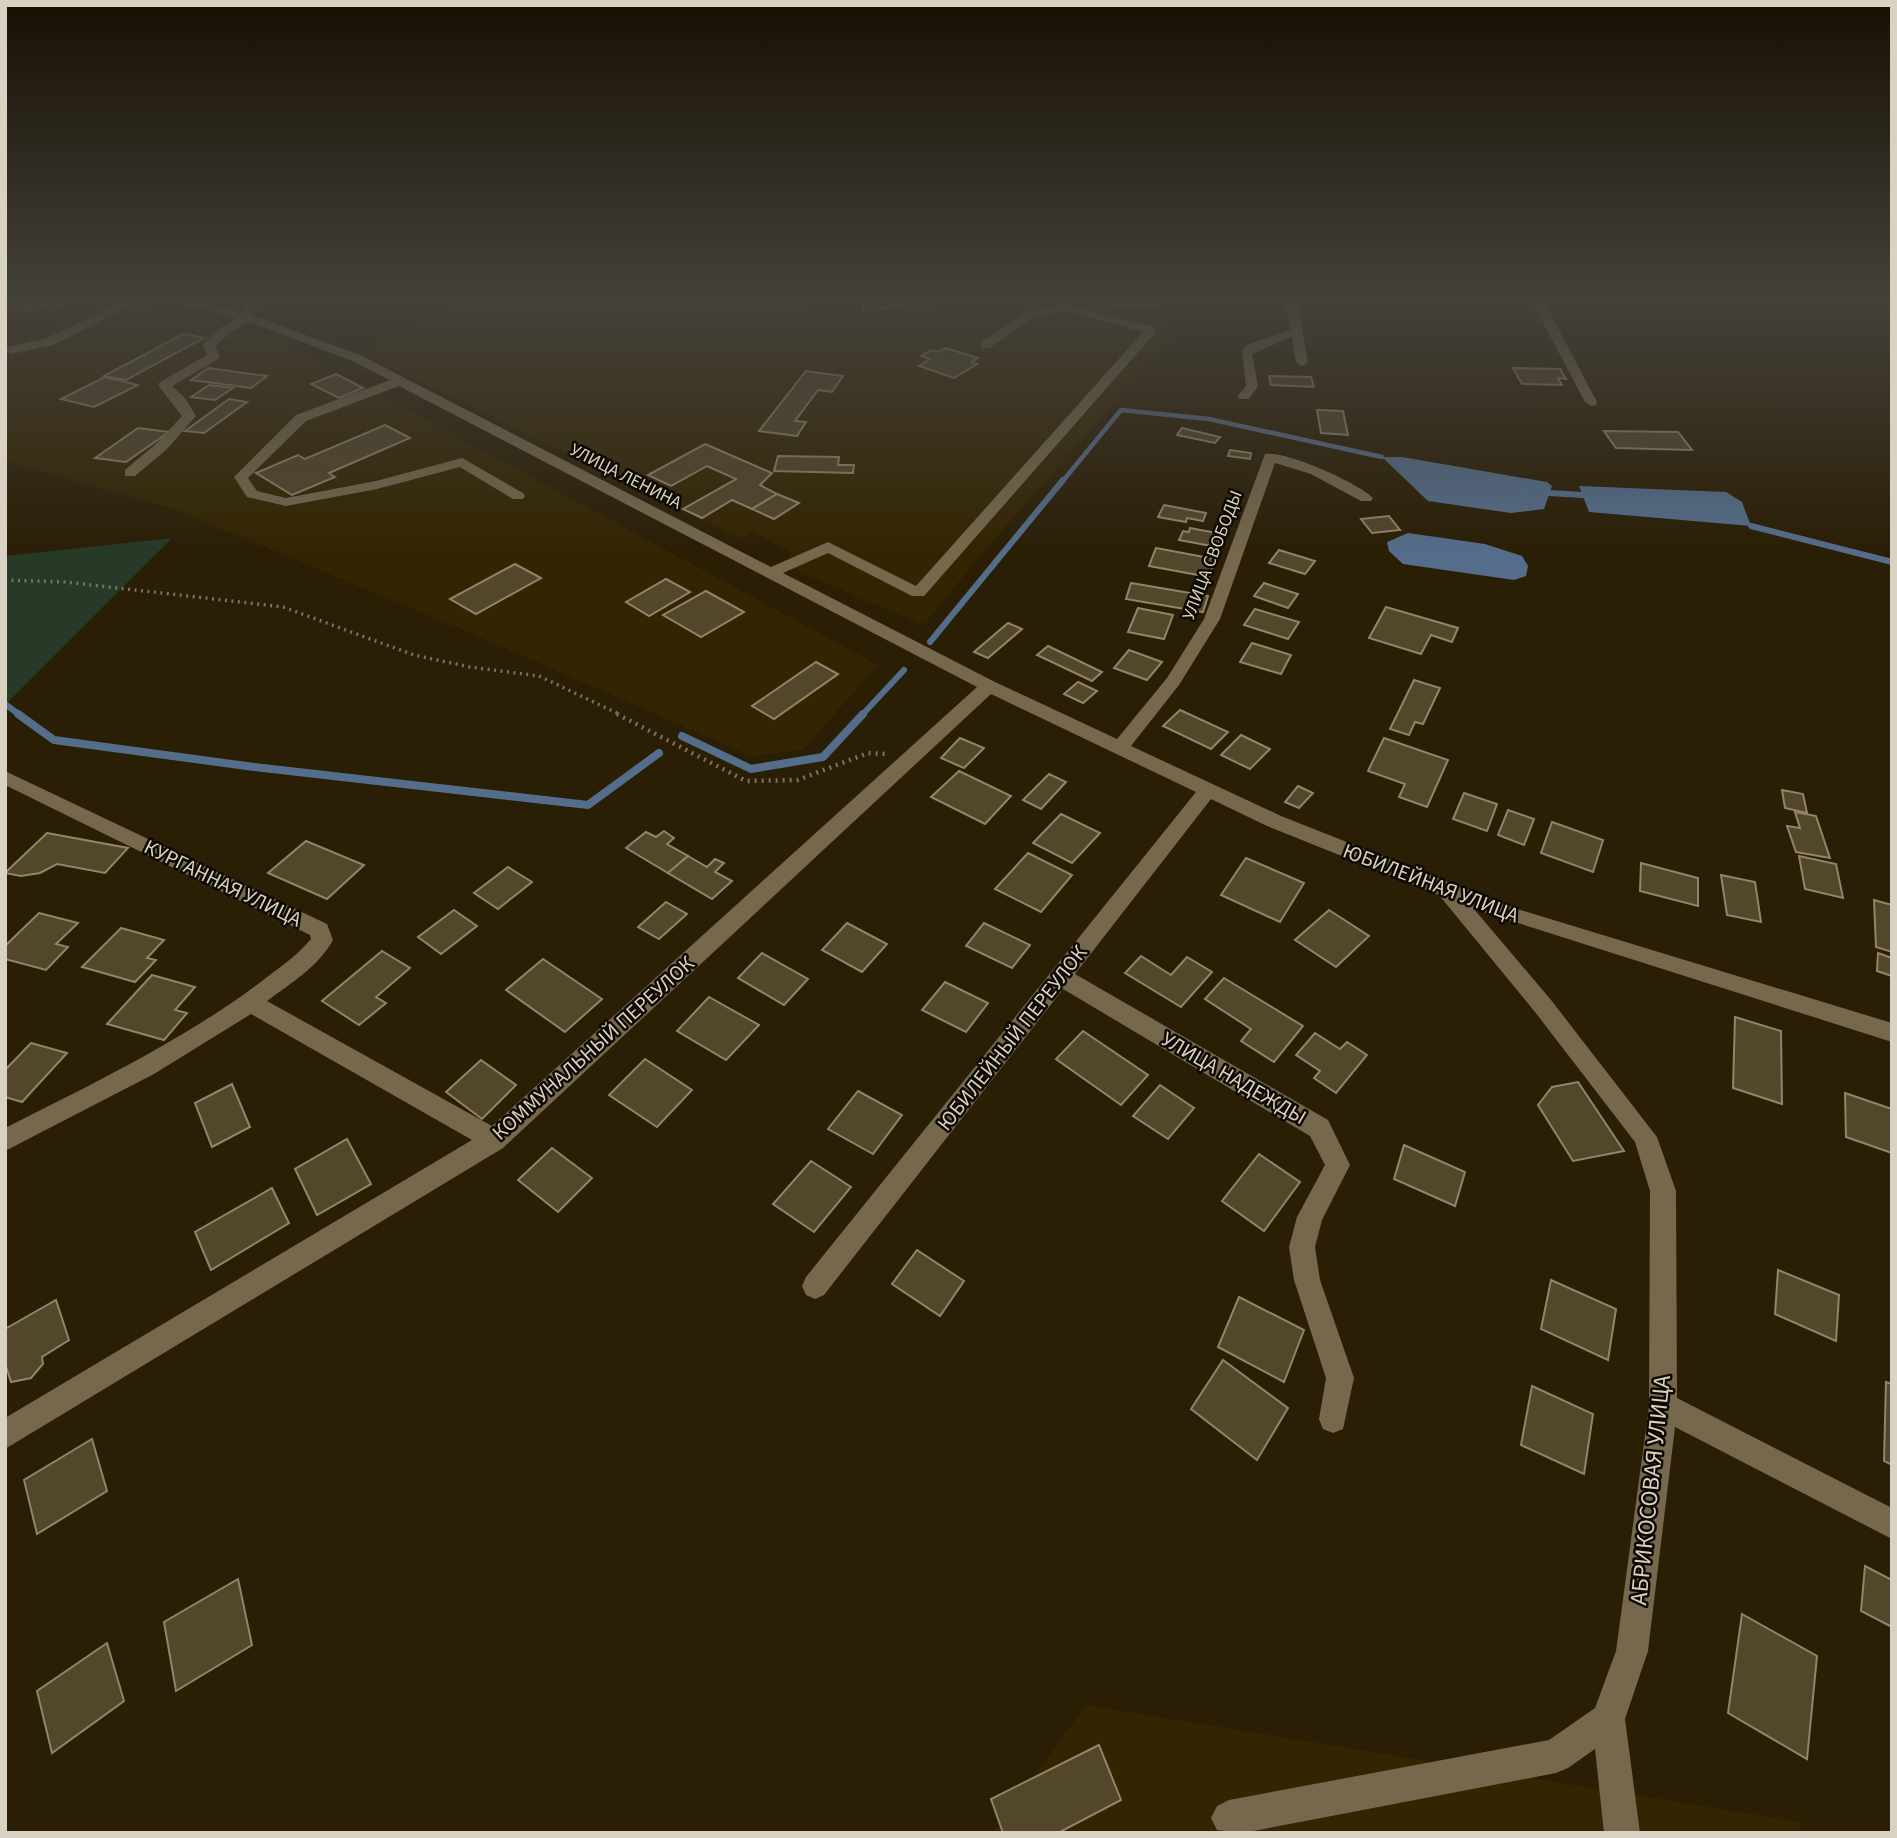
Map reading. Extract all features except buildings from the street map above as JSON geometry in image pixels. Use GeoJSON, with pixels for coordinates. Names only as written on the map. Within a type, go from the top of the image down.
{"type":"FeatureCollection","features":[{"type":"Feature","properties":{"kind":"street"},"geometry":{"type":"LineString","coordinates":[[130,472],[162,446],[189,416],[180,401],[164,386],[171,382]]}},
{"type":"Feature","properties":{"kind":"street"},"geometry":{"type":"LineString","coordinates":[[398,382],[300,418],[242,477],[252,494],[286,502],[377,485],[462,462],[517,496]]}},
{"type":"Feature","properties":{"kind":"street","name":"УЛИЦА ЛЕНИНА"},"geometry":{"type":"LineString","coordinates":[[401,382],[989,686]]}},
{"type":"Feature","properties":{"kind":"street"},"geometry":{"type":"LineString","coordinates":[[771,573],[828,547],[918,593],[1105,382]]}},
{"type":"Feature","properties":{"kind":"street"},"geometry":{"type":"LineString","coordinates":[[1244,396],[1252,386],[1251,382]]}},
{"type":"Feature","properties":{"kind":"street"},"geometry":{"type":"LineString","coordinates":[[1580,382],[1591,402]]}},
{"type":"Feature","properties":{"kind":"street","name":"УЛИЦА СВОБОДЫ"},"geometry":{"type":"LineString","coordinates":[[1119,748],[1173,681],[1212,619],[1270,457],[1316,471],[1366,498]]}},
{"type":"Feature","properties":{"kind":"street","name":"ЮБИЛЕЙНАЯ УЛИЦА"},"geometry":{"type":"LineString","coordinates":[[989,686],[1274,821],[1447,891],[1507,914],[1892,1033]]}},
{"type":"Feature","properties":{"kind":"street","name":"КОММУНАЛЬНЫЙ ПЕРЕУЛОК"},"geometry":{"type":"LineString","coordinates":[[5,1435],[494,1140],[989,686]]}},
{"type":"Feature","properties":{"kind":"street","name":"КУРГАННАЯ УЛИЦА"},"geometry":{"type":"LineString","coordinates":[[5,777],[320,930],[322,940],[314,952],[251,1003],[180,1047],[5,1140]]}},
{"type":"Feature","properties":{"kind":"street","name":"ЮБИЛЕЙНЫЙ ПЕРЕУЛОК"},"geometry":{"type":"LineString","coordinates":[[815,1286],[1208,790]]}},
{"type":"Feature","properties":{"kind":"street","name":"АБРИКОСОВАЯ УЛИЦА"},"geometry":{"type":"LineString","coordinates":[[1447,891],[1543,1006],[1645,1137],[1663,1191],[1662,1406],[1633,1651],[1608,1719]]}},
{"type":"Feature","properties":{"kind":"street","name":"УЛИЦА НАДЕЖДЫ"},"geometry":{"type":"LineString","coordinates":[[1061,976],[1319,1128],[1338,1165],[1310,1217],[1302,1247],[1307,1280],[1340,1378],[1333,1419]]}},
{"type":"Feature","properties":{"kind":"street"},"geometry":{"type":"LineString","coordinates":[[251,1003],[494,1140]]}},
{"type":"Feature","properties":{"kind":"street"},"geometry":{"type":"LineString","coordinates":[[1662,1406],[1892,1524]]}},
{"type":"Feature","properties":{"kind":"street"},"geometry":{"type":"LineString","coordinates":[[1229,1818],[1556,1756],[1608,1719],[1622,1833]]}},
{"type":"Feature","properties":{"kind":"path"},"geometry":{"type":"LineString","coordinates":[[5,580],[66,582],[283,607],[414,655],[470,667],[539,676],[603,706],[746,781],[797,780],[867,753],[914,754]]}},
{"type":"Feature","properties":{"kind":"shaded area"},"geometry":{"type":"Polygon","coordinates":[[[5,382],[356,382],[878,665],[803,750],[751,756],[459,628],[171,508],[5,461],[5,382]]]}},
{"type":"Feature","properties":{"kind":"shaded area"},"geometry":{"type":"Polygon","coordinates":[[[420,382],[1133,382],[974,563],[924,625],[789,567],[790,552],[753,532],[742,540],[420,382]]]}},
{"type":"Feature","properties":{"kind":"shaded area"},"geometry":{"type":"Polygon","coordinates":[[[1086,1705],[1800,1822],[1801,1833],[992,1833],[1086,1705]]]}},
{"type":"Feature","properties":{"kind":"green space"},"geometry":{"type":"Polygon","coordinates":[[[172,538],[5,705],[5,556],[172,538]]]}},
{"type":"Feature","properties":{"kind":"water"},"geometry":{"type":"Polygon","coordinates":[[[1382,457],[1402,457],[1547,482],[1552,486],[1544,509],[1511,513],[1428,501],[1382,457]]]}},
{"type":"Feature","properties":{"kind":"water"},"geometry":{"type":"Polygon","coordinates":[[[1579,486],[1726,492],[1742,502],[1751,526],[1589,512],[1579,486]]]}},
{"type":"Feature","properties":{"kind":"water"},"geometry":{"type":"Polygon","coordinates":[[[1408,533],[1485,544],[1522,556],[1528,566],[1526,576],[1514,580],[1403,564],[1389,551],[1387,542],[1408,533]]]}},
{"type":"Feature","properties":{"kind":"waterway"},"geometry":{"type":"LineString","coordinates":[[1062,482],[1121,410],[1209,419],[1382,457]]}},
{"type":"Feature","properties":{"kind":"waterway"},"geometry":{"type":"LineString","coordinates":[[930,642],[1063,480]]}},
{"type":"Feature","properties":{"kind":"waterway"},"geometry":{"type":"LineString","coordinates":[[1549,493],[1582,495]]}},
{"type":"Feature","properties":{"kind":"waterway"},"geometry":{"type":"LineString","coordinates":[[1751,526],[1892,562]]}},
{"type":"Feature","properties":{"kind":"waterway"},"geometry":{"type":"LineString","coordinates":[[862,715],[904,670]]}},
{"type":"Feature","properties":{"kind":"waterway"},"geometry":{"type":"LineString","coordinates":[[5,704],[20,715]]}},
{"type":"Feature","properties":{"kind":"waterway"},"geometry":{"type":"LineString","coordinates":[[18,714],[54,740],[254,767],[588,805],[659,753]]}},
{"type":"Feature","properties":{"kind":"waterway"},"geometry":{"type":"LineString","coordinates":[[682,736],[751,769],[823,757],[863,714]]}}]}
